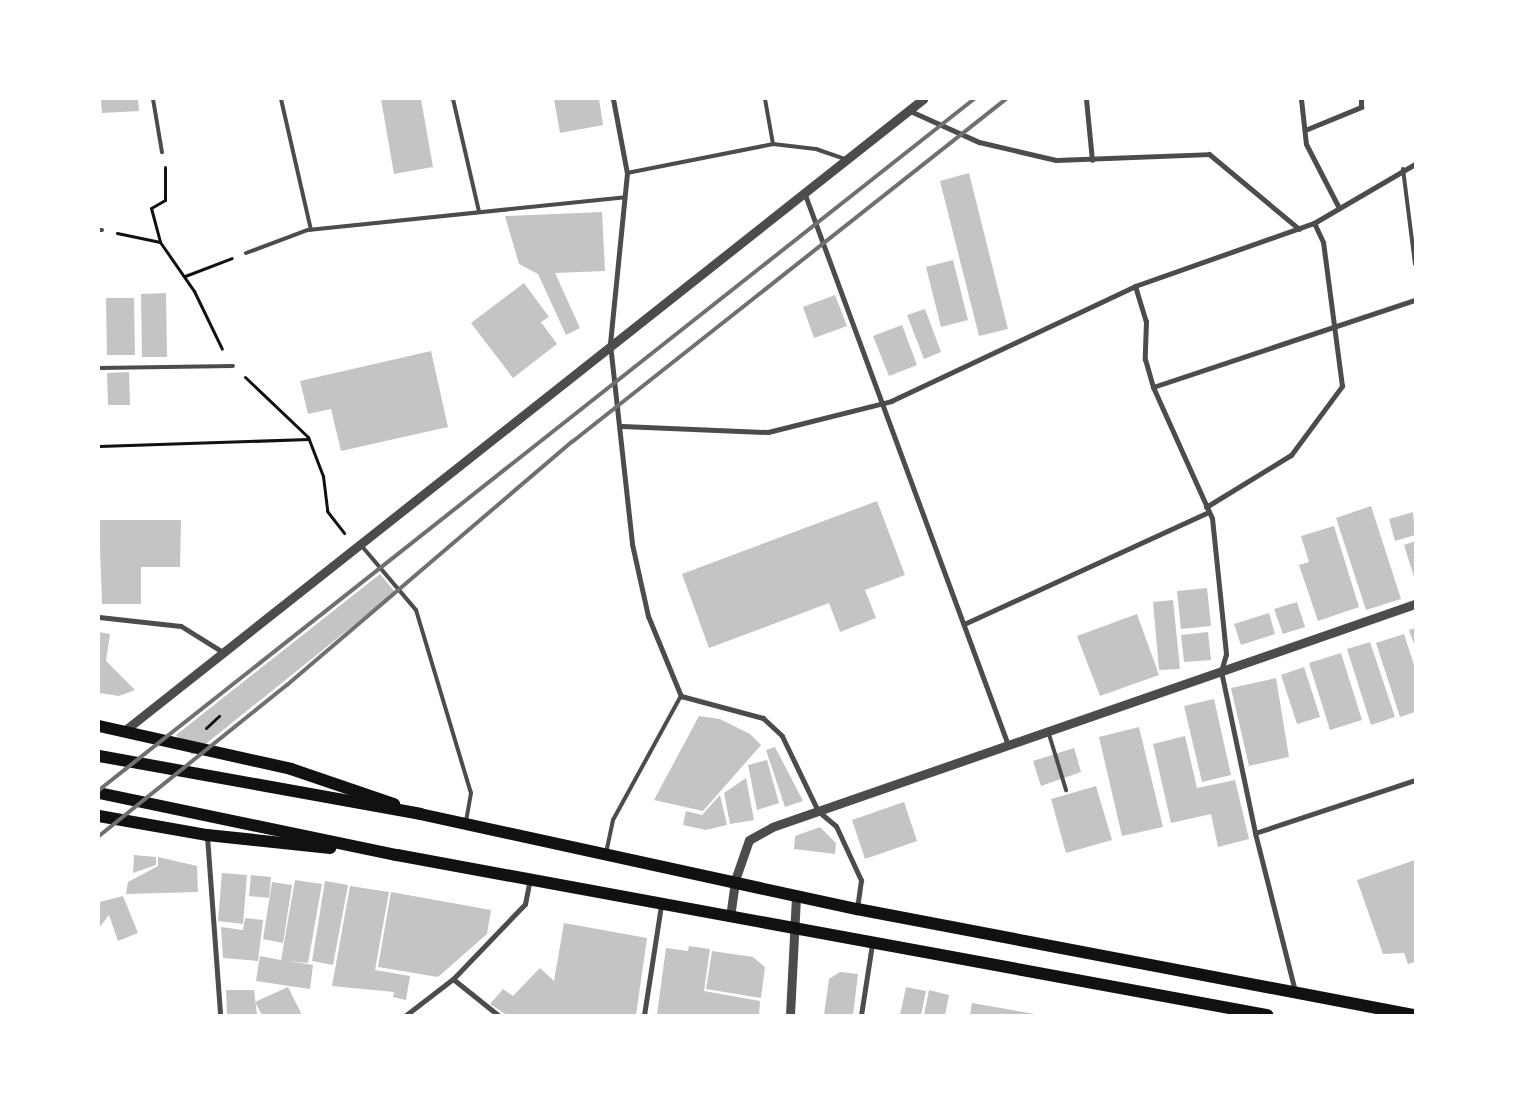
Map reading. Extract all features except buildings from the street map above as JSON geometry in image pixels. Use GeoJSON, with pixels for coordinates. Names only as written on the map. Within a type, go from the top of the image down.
{"type":"FeatureCollection","features":[{"type":"Feature","properties":{"kind":"main road"},"geometry":{"type":"LineString","coordinates":[[99,726],[291,769],[420,814]]}},
{"type":"Feature","properties":{"kind":"main road"},"geometry":{"type":"LineString","coordinates":[[99,756],[466,823],[735,880],[857,909],[1413,1015]]}},
{"type":"Feature","properties":{"kind":"main road"},"geometry":{"type":"LineString","coordinates":[[99,793],[397,855],[795,930],[1267,1015]]}},
{"type":"Feature","properties":{"kind":"main road"},"geometry":{"type":"LineString","coordinates":[[99,816],[207,835],[397,855]]}},
{"type":"Feature","properties":{"kind":"street"},"geometry":{"type":"LineString","coordinates":[[614,99],[627,173],[610,344],[622,426],[632,544],[648,616],[681,696],[763,718],[782,736],[818,811],[836,826],[861,880],[857,909]]}},
{"type":"Feature","properties":{"kind":"street"},"geometry":{"type":"LineString","coordinates":[[124,731],[221,651],[923,99]]}},
{"type":"Feature","properties":{"kind":"street"},"geometry":{"type":"LineString","coordinates":[[1086,99],[1092,160]]}},
{"type":"Feature","properties":{"kind":"street"},"geometry":{"type":"LineString","coordinates":[[1301,99],[1306,144],[1339,208]]}},
{"type":"Feature","properties":{"kind":"street"},"geometry":{"type":"LineString","coordinates":[[1305,130],[1361,107],[1361,99]]}},
{"type":"Feature","properties":{"kind":"street"},"geometry":{"type":"LineString","coordinates":[[908,110],[979,142],[1056,160],[1209,154],[1299,229]]}},
{"type":"Feature","properties":{"kind":"street"},"geometry":{"type":"LineString","coordinates":[[622,426],[768,432],[884,403],[1135,286],[1299,229],[1339,208],[1403,169],[1415,164]]}},
{"type":"Feature","properties":{"kind":"street"},"geometry":{"type":"LineString","coordinates":[[804,192],[884,403],[1008,745]]}},
{"type":"Feature","properties":{"kind":"street"},"geometry":{"type":"LineString","coordinates":[[964,624],[1208,509],[1291,455],[1342,386],[1336,327],[1322,242],[1314,222]]}},
{"type":"Feature","properties":{"kind":"street"},"geometry":{"type":"LineString","coordinates":[[1135,286],[1146,321],[1145,359],[1153,387],[1208,509],[1226,654],[1221,671],[1255,833],[1295,992]]}},
{"type":"Feature","properties":{"kind":"street"},"geometry":{"type":"LineString","coordinates":[[1153,387],[1415,300]]}},
{"type":"Feature","properties":{"kind":"street"},"geometry":{"type":"LineString","coordinates":[[730,917],[735,880],[750,840],[818,811],[1415,604]]}},
{"type":"Feature","properties":{"kind":"street"},"geometry":{"type":"LineString","coordinates":[[99,617],[181,626],[221,651]]}},
{"type":"Feature","properties":{"kind":"street"},"geometry":{"type":"LineString","coordinates":[[1255,833],[1415,780]]}},
{"type":"Feature","properties":{"kind":"street"},"geometry":{"type":"LineString","coordinates":[[207,835],[220,1015]]}},
{"type":"Feature","properties":{"kind":"street"},"geometry":{"type":"LineString","coordinates":[[406,1015],[453,980],[525,904],[530,879]]}},
{"type":"Feature","properties":{"kind":"street"},"geometry":{"type":"LineString","coordinates":[[790,1015],[796,896]]}},
{"type":"Feature","properties":{"kind":"street"},"geometry":{"type":"LineString","coordinates":[[644,1015],[661,904]]}},
{"type":"Feature","properties":{"kind":"street"},"geometry":{"type":"LineString","coordinates":[[862,1015],[872,944]]}},
{"type":"Feature","properties":{"kind":"street"},"geometry":{"type":"LineString","coordinates":[[453,980],[498,1015]]}},
{"type":"Feature","properties":{"kind":"lane"},"geometry":{"type":"LineString","coordinates":[[153,99],[162,152]]}},
{"type":"Feature","properties":{"kind":"lane"},"geometry":{"type":"LineString","coordinates":[[281,99],[311,230]]}},
{"type":"Feature","properties":{"kind":"lane"},"geometry":{"type":"LineString","coordinates":[[453,99],[478,212]]}},
{"type":"Feature","properties":{"kind":"lane"},"geometry":{"type":"LineString","coordinates":[[765,99],[773,144]]}},
{"type":"Feature","properties":{"kind":"lane"},"geometry":{"type":"LineString","coordinates":[[627,173],[773,144],[816,149],[845,159]]}},
{"type":"Feature","properties":{"kind":"lane"},"geometry":{"type":"LineString","coordinates":[[1403,169],[1415,264]]}},
{"type":"Feature","properties":{"kind":"lane"},"geometry":{"type":"LineString","coordinates":[[246,253],[311,230],[625,197]]}},
{"type":"Feature","properties":{"kind":"lane"},"geometry":{"type":"LineString","coordinates":[[99,368],[234,366]]}},
{"type":"Feature","properties":{"kind":"lane"},"geometry":{"type":"LineString","coordinates":[[359,542],[416,610],[471,793],[466,823]]}},
{"type":"Feature","properties":{"kind":"lane"},"geometry":{"type":"LineString","coordinates":[[606,852],[613,820],[681,696]]}},
{"type":"Feature","properties":{"kind":"lane"},"geometry":{"type":"LineString","coordinates":[[1048,731],[1066,790]]}},
{"type":"Feature","properties":{"kind":"path"},"geometry":{"type":"LineString","coordinates":[[162,152],[168,183],[165,200],[151,208],[160,242],[185,276],[234,366],[309,439],[323,476],[327,511],[340,530],[359,542]]}},
{"type":"Feature","properties":{"kind":"path"},"geometry":{"type":"LineString","coordinates":[[100,230],[160,242]]}},
{"type":"Feature","properties":{"kind":"path"},"geometry":{"type":"LineString","coordinates":[[185,276],[246,253]]}},
{"type":"Feature","properties":{"kind":"path"},"geometry":{"type":"LineString","coordinates":[[99,446],[309,439]]}},
{"type":"Feature","properties":{"kind":"path"},"geometry":{"type":"LineString","coordinates":[[206,728],[219,716]]}},
{"type":"Feature","properties":{"kind":"railway"},"geometry":{"type":"LineString","coordinates":[[99,790],[974,99]]}},
{"type":"Feature","properties":{"kind":"railway"},"geometry":{"type":"LineString","coordinates":[[99,836],[287,685],[572,442],[1006,99]]}}]}
